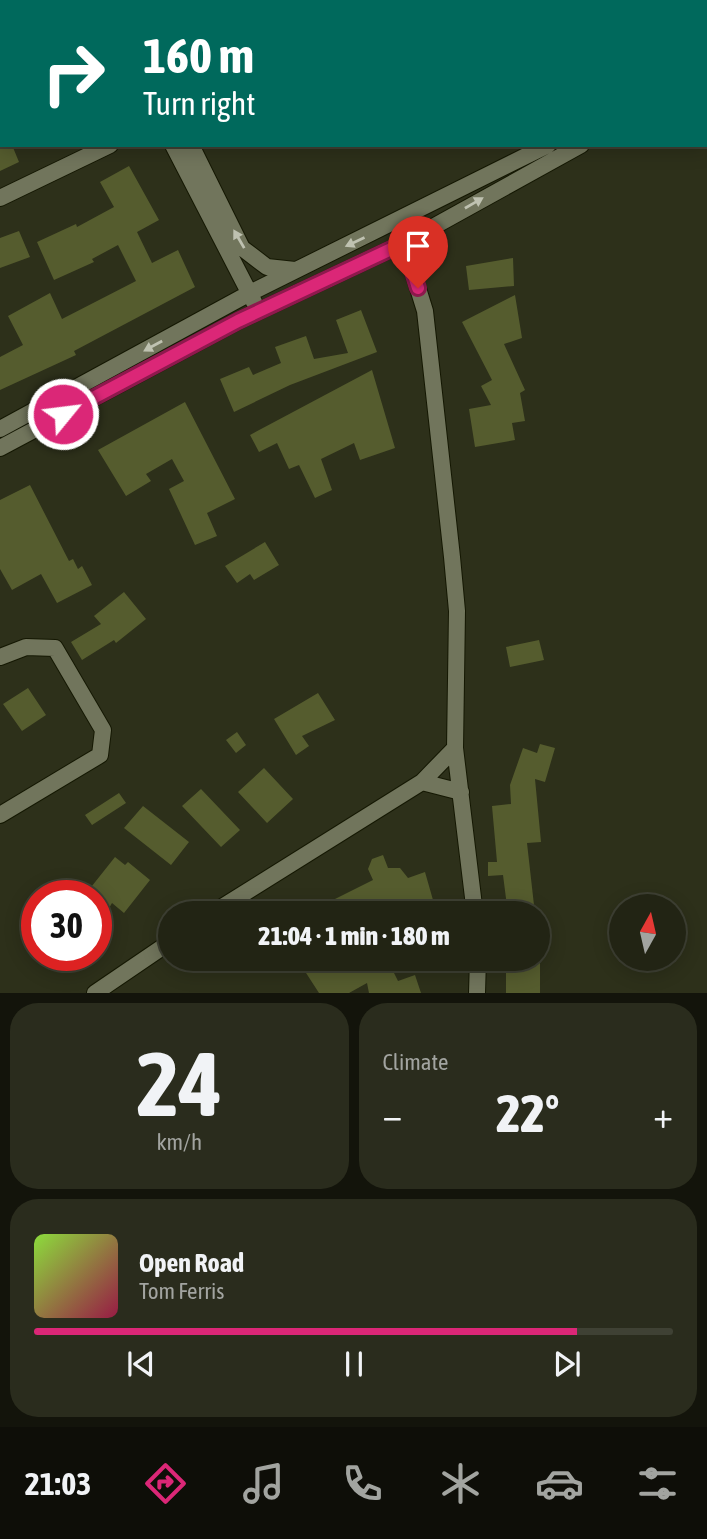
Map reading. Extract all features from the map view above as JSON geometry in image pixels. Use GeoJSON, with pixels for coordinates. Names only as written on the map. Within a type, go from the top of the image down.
{"type":"FeatureCollection","features":[{"type":"Feature","properties":{"kind":"street"},"geometry":{"type":"LineString","coordinates":[[0,198],[106,147]]}},
{"type":"Feature","properties":{"kind":"street"},"geometry":{"type":"LineString","coordinates":[[174,147],[258,312]]}},
{"type":"Feature","properties":{"kind":"street"},"geometry":{"type":"LineString","coordinates":[[192,147],[242,248],[267,267],[295,270]]}},
{"type":"Feature","properties":{"kind":"street"},"geometry":{"type":"LineString","coordinates":[[0,448],[258,312],[404,243],[577,147]]}},
{"type":"Feature","properties":{"kind":"street"},"geometry":{"type":"LineString","coordinates":[[0,429],[250,293],[525,150]]}},
{"type":"Feature","properties":{"kind":"street"},"geometry":{"type":"LineString","coordinates":[[404,243],[425,311],[452,557],[457,611],[455,748],[474,901]]}},
{"type":"Feature","properties":{"kind":"street"},"geometry":{"type":"LineString","coordinates":[[0,657],[26,647],[55,648],[103,730],[104,741],[100,755],[0,815]]}},
{"type":"Feature","properties":{"kind":"street"},"geometry":{"type":"LineString","coordinates":[[232,901],[422,782],[455,748]]}},
{"type":"Feature","properties":{"kind":"street"},"geometry":{"type":"LineString","coordinates":[[422,782],[461,792]]}},
{"type":"Feature","properties":{"kind":"street"},"geometry":{"type":"LineString","coordinates":[[95,993],[158,950]]}},
{"type":"Feature","properties":{"kind":"street"},"geometry":{"type":"LineString","coordinates":[[477,993],[478,971]]}},
{"type":"Feature","properties":{"kind":"building"},"geometry":{"type":"Polygon","coordinates":[[[0,147],[13,147],[19,162],[0,171],[0,147]]]}},
{"type":"Feature","properties":{"kind":"building"},"geometry":{"type":"Polygon","coordinates":[[[129,166],[159,220],[137,232],[152,263],[178,250],[195,287],[74,351],[76,355],[0,390],[0,357],[23,345],[8,316],[50,293],[62,319],[136,281],[118,245],[92,259],[94,262],[54,280],[37,242],[76,224],[77,227],[114,207],[100,182],[129,166]]]}},
{"type":"Feature","properties":{"kind":"building"},"geometry":{"type":"Polygon","coordinates":[[[19,231],[30,257],[0,268],[0,238],[19,231]]]}},
{"type":"Feature","properties":{"kind":"building"},"geometry":{"type":"Polygon","coordinates":[[[513,258],[514,286],[469,290],[466,266],[513,258]]]}},
{"type":"Feature","properties":{"kind":"building"},"geometry":{"type":"Polygon","coordinates":[[[515,295],[522,338],[504,344],[525,390],[520,393],[525,421],[512,423],[515,440],[475,447],[469,409],[491,405],[481,386],[492,380],[462,322],[515,295]]]}},
{"type":"Feature","properties":{"kind":"building"},"geometry":{"type":"Polygon","coordinates":[[[361,310],[377,352],[290,385],[234,412],[220,379],[249,367],[253,375],[281,363],[275,347],[306,336],[314,359],[348,353],[336,320],[361,310]]]}},
{"type":"Feature","properties":{"kind":"building"},"geometry":{"type":"Polygon","coordinates":[[[372,370],[395,448],[360,460],[354,443],[321,459],[332,490],[315,498],[299,465],[289,469],[277,443],[259,452],[250,435],[372,370]]]}},
{"type":"Feature","properties":{"kind":"building"},"geometry":{"type":"Polygon","coordinates":[[[185,402],[235,499],[207,513],[217,536],[195,545],[169,489],[184,481],[172,459],[146,474],[151,481],[126,496],[98,450],[185,402]]]}},
{"type":"Feature","properties":{"kind":"building"},"geometry":{"type":"Polygon","coordinates":[[[30,485],[69,561],[73,559],[78,569],[82,566],[92,585],[57,603],[41,574],[12,590],[0,569],[0,500],[30,485]]]}},
{"type":"Feature","properties":{"kind":"building"},"geometry":{"type":"Polygon","coordinates":[[[265,542],[279,565],[254,580],[250,574],[237,583],[225,566],[265,542]]]}},
{"type":"Feature","properties":{"kind":"building"},"geometry":{"type":"Polygon","coordinates":[[[124,592],[146,619],[116,643],[114,640],[82,660],[71,642],[101,624],[94,616],[124,592]]]}},
{"type":"Feature","properties":{"kind":"building"},"geometry":{"type":"Polygon","coordinates":[[[539,640],[544,660],[510,667],[506,647],[539,640]]]}},
{"type":"Feature","properties":{"kind":"building"},"geometry":{"type":"Polygon","coordinates":[[[28,688],[46,715],[22,731],[3,704],[28,688]]]}},
{"type":"Feature","properties":{"kind":"building"},"geometry":{"type":"Polygon","coordinates":[[[318,693],[335,720],[302,736],[309,746],[296,755],[274,719],[318,693]]]}},
{"type":"Feature","properties":{"kind":"building"},"geometry":{"type":"Polygon","coordinates":[[[237,732],[246,745],[236,753],[226,740],[237,732]]]}},
{"type":"Feature","properties":{"kind":"building"},"geometry":{"type":"Polygon","coordinates":[[[540,744],[555,748],[545,782],[535,779],[541,842],[527,843],[534,901],[506,901],[503,875],[488,876],[488,862],[497,862],[492,806],[511,804],[510,785],[523,748],[537,753],[540,744]]]}},
{"type":"Feature","properties":{"kind":"building"},"geometry":{"type":"Polygon","coordinates":[[[264,768],[293,799],[267,823],[238,792],[264,768]]]}},
{"type":"Feature","properties":{"kind":"building"},"geometry":{"type":"Polygon","coordinates":[[[201,789],[240,830],[221,847],[182,806],[201,789]]]}},
{"type":"Feature","properties":{"kind":"building"},"geometry":{"type":"Polygon","coordinates":[[[119,793],[126,803],[92,825],[85,815],[119,793]]]}},
{"type":"Feature","properties":{"kind":"building"},"geometry":{"type":"Polygon","coordinates":[[[143,806],[189,842],[171,865],[124,828],[143,806]]]}},
{"type":"Feature","properties":{"kind":"building"},"geometry":{"type":"Polygon","coordinates":[[[383,855],[388,868],[400,868],[408,878],[425,872],[433,901],[331,901],[373,880],[368,869],[372,859],[383,855]]]}},
{"type":"Feature","properties":{"kind":"building"},"geometry":{"type":"Polygon","coordinates":[[[115,857],[125,865],[128,862],[150,880],[124,913],[112,903],[112,880],[97,880],[115,857]]]}},
{"type":"Feature","properties":{"kind":"building"},"geometry":{"type":"Polygon","coordinates":[[[305,971],[393,971],[398,981],[415,975],[421,993],[369,993],[367,983],[349,993],[319,993],[305,971]]]}},
{"type":"Feature","properties":{"kind":"building"},"geometry":{"type":"Polygon","coordinates":[[[506,971],[540,971],[540,993],[506,993],[506,971]]]}},
{"type":"Feature","properties":{"kind":"route"},"geometry":{"type":"LineString","coordinates":[[63,414],[238,321],[404,243],[418,288]]}}]}
